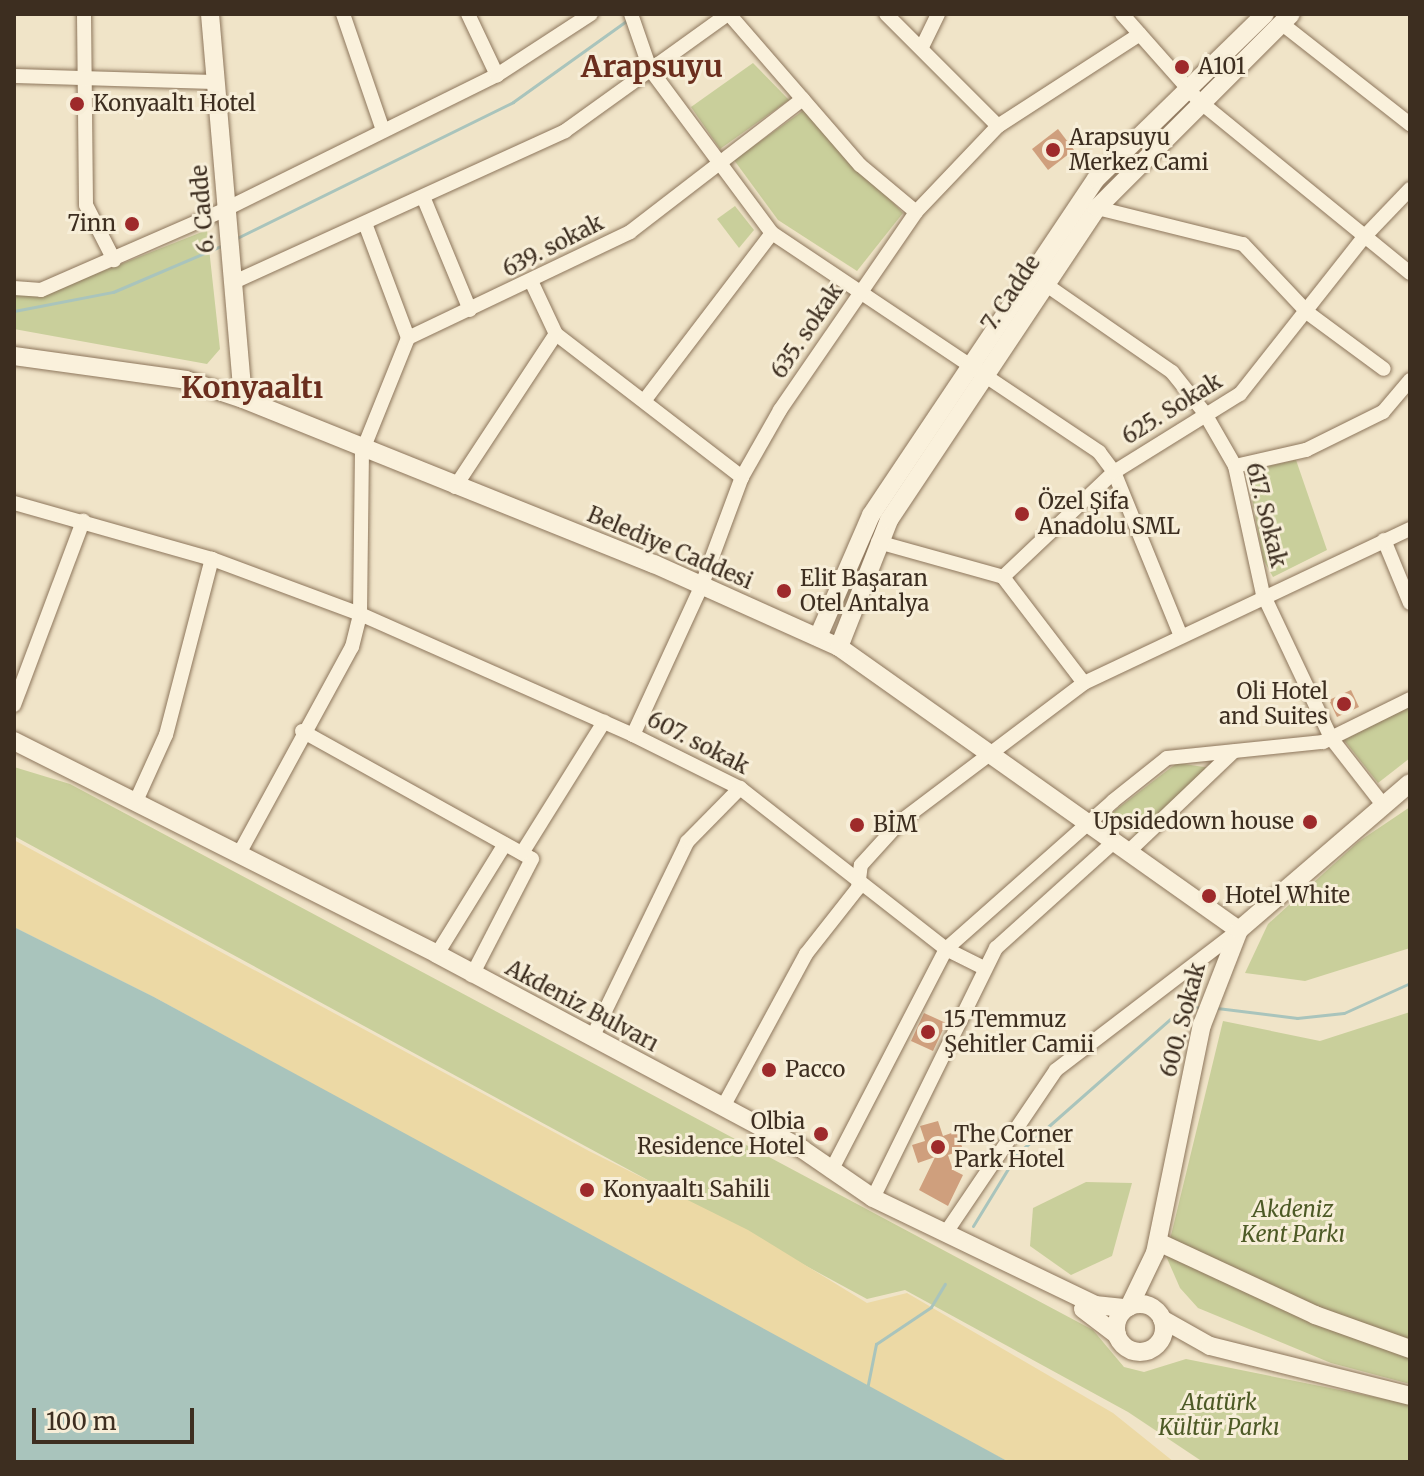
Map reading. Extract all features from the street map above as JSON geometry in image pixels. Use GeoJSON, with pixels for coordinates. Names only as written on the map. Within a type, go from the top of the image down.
{"type":"FeatureCollection","features":[{"type":"Feature","properties":{"kind":"main road","name":"6. Cadde"},"geometry":{"type":"LineString","coordinates":[[210,14],[243,399]]}},
{"type":"Feature","properties":{"kind":"main road","name":"7. Cadde"},"geometry":{"type":"LineString","coordinates":[[839,647],[878,542],[977,372],[1096,179],[1186,87],[1279,17]]}},
{"type":"Feature","properties":{"kind":"main road","name":"7. Cadde"},"geometry":{"type":"LineString","coordinates":[[818,637],[871,515],[1045,284],[1097,208],[1279,17]]}},
{"type":"Feature","properties":{"kind":"main road","name":"Belediye Caddesi"},"geometry":{"type":"LineString","coordinates":[[14,356],[186,380],[243,399],[362,452],[455,487],[818,637],[839,647],[990,751],[1239,930]]}},
{"type":"Feature","properties":{"kind":"main road","name":"Akdeniz Bulvarı"},"geometry":{"type":"LineString","coordinates":[[14,741],[240,852],[437,954],[723,1107],[873,1198],[1095,1305],[1128,1308]]}},
{"type":"Feature","properties":{"kind":"main road","name":"600. Sokak"},"geometry":{"type":"LineString","coordinates":[[1156,1247],[1202,1025],[1217,976],[1239,930],[1410,783]]}},
{"type":"Feature","properties":{"kind":"main road"},"geometry":{"type":"LineString","coordinates":[[942,1230],[1098,1316],[1128,1349],[1210,1346]]}},
{"type":"Feature","properties":{"kind":"main road"},"geometry":{"type":"LineString","coordinates":[[1117,1335],[1156,1247]]}},
{"type":"Feature","properties":{"kind":"main road"},"geometry":{"type":"LineString","coordinates":[[1152,1349],[1163,1333],[1156,1247]]}},
{"type":"Feature","properties":{"kind":"main road"},"geometry":{"type":"LineString","coordinates":[[1156,1247],[1315,1315],[1410,1349]]}},
{"type":"Feature","properties":{"kind":"main road"},"geometry":{"type":"LineString","coordinates":[[1128,1308],[1146,1305],[1210,1346],[1410,1396]]}},
{"type":"Feature","properties":{"kind":"street"},"geometry":{"type":"LineString","coordinates":[[84,14],[86,205],[114,260]]}},
{"type":"Feature","properties":{"kind":"street"},"geometry":{"type":"LineString","coordinates":[[343,14],[383,130]]}},
{"type":"Feature","properties":{"kind":"street"},"geometry":{"type":"LineString","coordinates":[[468,14],[497,75]]}},
{"type":"Feature","properties":{"kind":"street"},"geometry":{"type":"LineString","coordinates":[[14,288],[41,290],[226,209],[497,75],[591,14]]}},
{"type":"Feature","properties":{"kind":"street"},"geometry":{"type":"LineString","coordinates":[[631,14],[650,69],[772,233],[1099,452],[1114,472],[1180,634]]}},
{"type":"Feature","properties":{"kind":"street"},"geometry":{"type":"LineString","coordinates":[[234,282],[366,226],[565,131],[728,14],[860,165],[916,212]]}},
{"type":"Feature","properties":{"kind":"street"},"geometry":{"type":"LineString","coordinates":[[886,14],[998,126],[1140,34]]}},
{"type":"Feature","properties":{"kind":"street"},"geometry":{"type":"LineString","coordinates":[[922,47],[938,14]]}},
{"type":"Feature","properties":{"kind":"street"},"geometry":{"type":"LineString","coordinates":[[1122,14],[1199,101],[1363,238],[1410,273]]}},
{"type":"Feature","properties":{"kind":"street"},"geometry":{"type":"LineString","coordinates":[[1279,17],[1410,124]]}},
{"type":"Feature","properties":{"kind":"street"},"geometry":{"type":"LineString","coordinates":[[14,76],[215,82]]}},
{"type":"Feature","properties":{"kind":"street","name":"639. sokak"},"geometry":{"type":"LineString","coordinates":[[408,338],[532,283],[630,232],[803,99]]}},
{"type":"Feature","properties":{"kind":"street","name":"635. sokak"},"geometry":{"type":"LineString","coordinates":[[633,735],[701,587],[742,477],[916,212],[998,126]]}},
{"type":"Feature","properties":{"kind":"street","name":"625. Sokak"},"geometry":{"type":"LineString","coordinates":[[1003,577],[1114,472],[1204,412],[1240,394],[1308,313],[1363,238],[1410,189]]}},
{"type":"Feature","properties":{"kind":"street"},"geometry":{"type":"LineString","coordinates":[[424,199],[470,310]]}},
{"type":"Feature","properties":{"kind":"street"},"geometry":{"type":"LineString","coordinates":[[1097,208],[1243,244],[1308,313],[1384,369]]}},
{"type":"Feature","properties":{"kind":"street"},"geometry":{"type":"LineString","coordinates":[[240,852],[302,731],[352,647],[360,614],[362,452],[408,338],[366,226]]}},
{"type":"Feature","properties":{"kind":"street"},"geometry":{"type":"LineString","coordinates":[[644,401],[772,233]]}},
{"type":"Feature","properties":{"kind":"street"},"geometry":{"type":"LineString","coordinates":[[532,283],[556,334],[742,477]]}},
{"type":"Feature","properties":{"kind":"street","name":"617. Sokak"},"geometry":{"type":"LineString","coordinates":[[1045,284],[1172,372],[1204,412],[1235,466],[1263,594],[1331,738],[1384,806]]}},
{"type":"Feature","properties":{"kind":"street"},"geometry":{"type":"LineString","coordinates":[[455,487],[556,334]]}},
{"type":"Feature","properties":{"kind":"street"},"geometry":{"type":"LineString","coordinates":[[1235,466],[1306,450],[1383,412],[1410,380]]}},
{"type":"Feature","properties":{"kind":"street","name":"607. sokak"},"geometry":{"type":"LineString","coordinates":[[14,503],[212,559],[360,614],[633,735],[740,788],[858,876],[946,949],[984,968]]}},
{"type":"Feature","properties":{"kind":"street"},"geometry":{"type":"LineString","coordinates":[[14,705],[83,521]]}},
{"type":"Feature","properties":{"kind":"street"},"geometry":{"type":"LineString","coordinates":[[723,1107],[806,954],[858,888],[861,865],[901,821],[1084,683],[1263,594],[1410,529]]}},
{"type":"Feature","properties":{"kind":"street"},"geometry":{"type":"LineString","coordinates":[[1384,540],[1410,603]]}},
{"type":"Feature","properties":{"kind":"street"},"geometry":{"type":"LineString","coordinates":[[878,542],[1003,577],[1084,683]]}},
{"type":"Feature","properties":{"kind":"street"},"geometry":{"type":"LineString","coordinates":[[136,801],[166,735],[212,559]]}},
{"type":"Feature","properties":{"kind":"street"},"geometry":{"type":"LineString","coordinates":[[831,1171],[946,949],[1167,758],[1331,738],[1410,699]]}},
{"type":"Feature","properties":{"kind":"street"},"geometry":{"type":"LineString","coordinates":[[472,975],[527,856],[604,722]]}},
{"type":"Feature","properties":{"kind":"street"},"geometry":{"type":"LineString","coordinates":[[302,731],[527,856]]}},
{"type":"Feature","properties":{"kind":"street"},"geometry":{"type":"LineString","coordinates":[[873,1198],[996,948],[1233,752]]}},
{"type":"Feature","properties":{"kind":"street"},"geometry":{"type":"LineString","coordinates":[[592,1038],[687,842],[740,788]]}},
{"type":"Feature","properties":{"kind":"street"},"geometry":{"type":"LineString","coordinates":[[437,954],[505,844]]}},
{"type":"Feature","properties":{"kind":"street"},"geometry":{"type":"LineString","coordinates":[[942,1230],[1056,1070],[1239,930]]}},
{"type":"Feature","properties":{"kind":"green space"},"geometry":{"type":"Polygon","coordinates":[[[753,63],[789,100],[720,149],[691,107],[753,63]]]}},
{"type":"Feature","properties":{"kind":"green space"},"geometry":{"type":"Polygon","coordinates":[[[804,110],[903,213],[857,271],[778,220],[734,160],[804,110]]]}},
{"type":"Feature","properties":{"kind":"green space"},"geometry":{"type":"Polygon","coordinates":[[[735,206],[754,230],[739,248],[717,219],[735,206]]]}},
{"type":"Feature","properties":{"kind":"green space"},"geometry":{"type":"Polygon","coordinates":[[[207,230],[220,349],[207,364],[14,329],[14,295],[50,292],[207,230]]]}},
{"type":"Feature","properties":{"kind":"green space"},"geometry":{"type":"Polygon","coordinates":[[[1296,460],[1327,550],[1273,577],[1263,559],[1247,471],[1296,460]]]}},
{"type":"Feature","properties":{"kind":"green space"},"geometry":{"type":"Polygon","coordinates":[[[1410,706],[1410,758],[1378,783],[1344,740],[1410,706]]]}},
{"type":"Feature","properties":{"kind":"green space"},"geometry":{"type":"Polygon","coordinates":[[[1177,763],[1211,768],[1140,836],[1109,815],[1177,763]]]}},
{"type":"Feature","properties":{"kind":"green space","name":"Atatürk Kültür Parkı"},"geometry":{"type":"Polygon","coordinates":[[[14,767],[70,784],[1093,1330],[1124,1367],[1144,1372],[1186,1359],[1410,1404],[1410,1462],[1203,1462],[1128,1412],[905,1290],[867,1299],[14,836],[14,767]]]}},
{"type":"Feature","properties":{"kind":"green space"},"geometry":{"type":"Polygon","coordinates":[[[1410,807],[1410,948],[1305,981],[1245,973],[1268,924],[1358,842],[1410,807]]]}},
{"type":"Feature","properties":{"kind":"green space","name":"Akdeniz Kent Parkı"},"geometry":{"type":"Polygon","coordinates":[[[1410,1012],[1410,1384],[1331,1363],[1198,1308],[1180,1288],[1166,1256],[1223,1021],[1320,1041],[1410,1012]]]}},
{"type":"Feature","properties":{"kind":"green space"},"geometry":{"type":"Polygon","coordinates":[[[1086,1182],[1132,1183],[1112,1256],[1071,1275],[1030,1246],[1033,1208],[1086,1182]]]}},
{"type":"Feature","properties":{"kind":"sand","name":"Konyaaltı Sahili"},"geometry":{"type":"Polygon","coordinates":[[[14,840],[589,1151],[748,1230],[867,1303],[907,1293],[1113,1413],[1174,1462],[1009,1462],[867,1389],[154,997],[14,927],[14,840]]]}},
{"type":"Feature","properties":{"kind":"water"},"geometry":{"type":"Polygon","coordinates":[[[14,927],[154,997],[1009,1462],[14,1462],[14,927]]]}},
{"type":"Feature","properties":{"kind":"building","name":"Arapsuyu Merkez Cami"},"geometry":{"type":"Polygon","coordinates":[[[1058,129],[1074,150],[1048,170],[1032,149],[1058,129]]]}},
{"type":"Feature","properties":{"kind":"building","name":"Oli Hotel and Suites"},"geometry":{"type":"Polygon","coordinates":[[[1351,690],[1359,707],[1337,717],[1329,700],[1351,690]]]}},
{"type":"Feature","properties":{"kind":"building","name":"15 Temmuz Şehitler Camii"},"geometry":{"type":"Polygon","coordinates":[[[924,1013],[946,1023],[933,1051],[911,1041],[924,1013]]]}},
{"type":"Feature","properties":{"kind":"building","name":"The Corner Park Hotel"},"geometry":{"type":"Polygon","coordinates":[[[938,1121],[943,1136],[957,1131],[963,1150],[948,1155],[953,1170],[963,1175],[948,1206],[919,1190],[935,1157],[918,1163],[912,1145],[925,1141],[920,1126],[938,1121]]]}},
{"type":"Feature","properties":{"kind":"waterway"},"geometry":{"type":"LineString","coordinates":[[235,239],[513,102],[629,19]]}},
{"type":"Feature","properties":{"kind":"waterway"},"geometry":{"type":"LineString","coordinates":[[14,311],[113,292],[221,246]]}},
{"type":"Feature","properties":{"kind":"waterway"},"geometry":{"type":"LineString","coordinates":[[1217,1008],[1297,1018],[1344,1013],[1410,983]]}},
{"type":"Feature","properties":{"kind":"waterway"},"geometry":{"type":"LineString","coordinates":[[973,1226],[1017,1154],[1179,1011],[1202,1006]]}},
{"type":"Feature","properties":{"kind":"waterway"},"geometry":{"type":"LineString","coordinates":[[867,1389],[876,1344],[931,1307],[945,1284]]}},
{"type":"Feature","properties":{"kind":"place","name":"A101"},"geometry":{"type":"Point","coordinates":[1182,67]}},
{"type":"Feature","properties":{"kind":"place","name":"Konyaaltı Hotel"},"geometry":{"type":"Point","coordinates":[77,104]}},
{"type":"Feature","properties":{"kind":"place","name":"Arapsuyu Merkez Cami"},"geometry":{"type":"Point","coordinates":[1053,150]}},
{"type":"Feature","properties":{"kind":"place","name":"7inn"},"geometry":{"type":"Point","coordinates":[132,224]}},
{"type":"Feature","properties":{"kind":"place","name":"Özel Şifa Anadolu SML"},"geometry":{"type":"Point","coordinates":[1022,514]}},
{"type":"Feature","properties":{"kind":"place","name":"Elit Başaran Otel Antalya"},"geometry":{"type":"Point","coordinates":[784,591]}},
{"type":"Feature","properties":{"kind":"place","name":"Oli Hotel and Suites"},"geometry":{"type":"Point","coordinates":[1344,704]}},
{"type":"Feature","properties":{"kind":"place","name":"Upsidedown house"},"geometry":{"type":"Point","coordinates":[1310,822]}},
{"type":"Feature","properties":{"kind":"place","name":"BİM"},"geometry":{"type":"Point","coordinates":[857,825]}},
{"type":"Feature","properties":{"kind":"place","name":"Hotel White"},"geometry":{"type":"Point","coordinates":[1209,896]}},
{"type":"Feature","properties":{"kind":"place","name":"15 Temmuz Şehitler Camii"},"geometry":{"type":"Point","coordinates":[928,1032]}},
{"type":"Feature","properties":{"kind":"place","name":"Pacco"},"geometry":{"type":"Point","coordinates":[769,1070]}},
{"type":"Feature","properties":{"kind":"place","name":"Olbia Residence Hotel"},"geometry":{"type":"Point","coordinates":[821,1134]}},
{"type":"Feature","properties":{"kind":"place","name":"The Corner Park Hotel"},"geometry":{"type":"Point","coordinates":[938,1147]}},
{"type":"Feature","properties":{"kind":"place","name":"Konyaaltı Sahili"},"geometry":{"type":"Point","coordinates":[587,1190]}},
{"type":"Feature","properties":{"kind":"district","name":"Arapsuyu"},"geometry":{"type":"Point","coordinates":[652,66]}},
{"type":"Feature","properties":{"kind":"district","name":"Konyaaltı"},"geometry":{"type":"Point","coordinates":[252,387]}}]}
